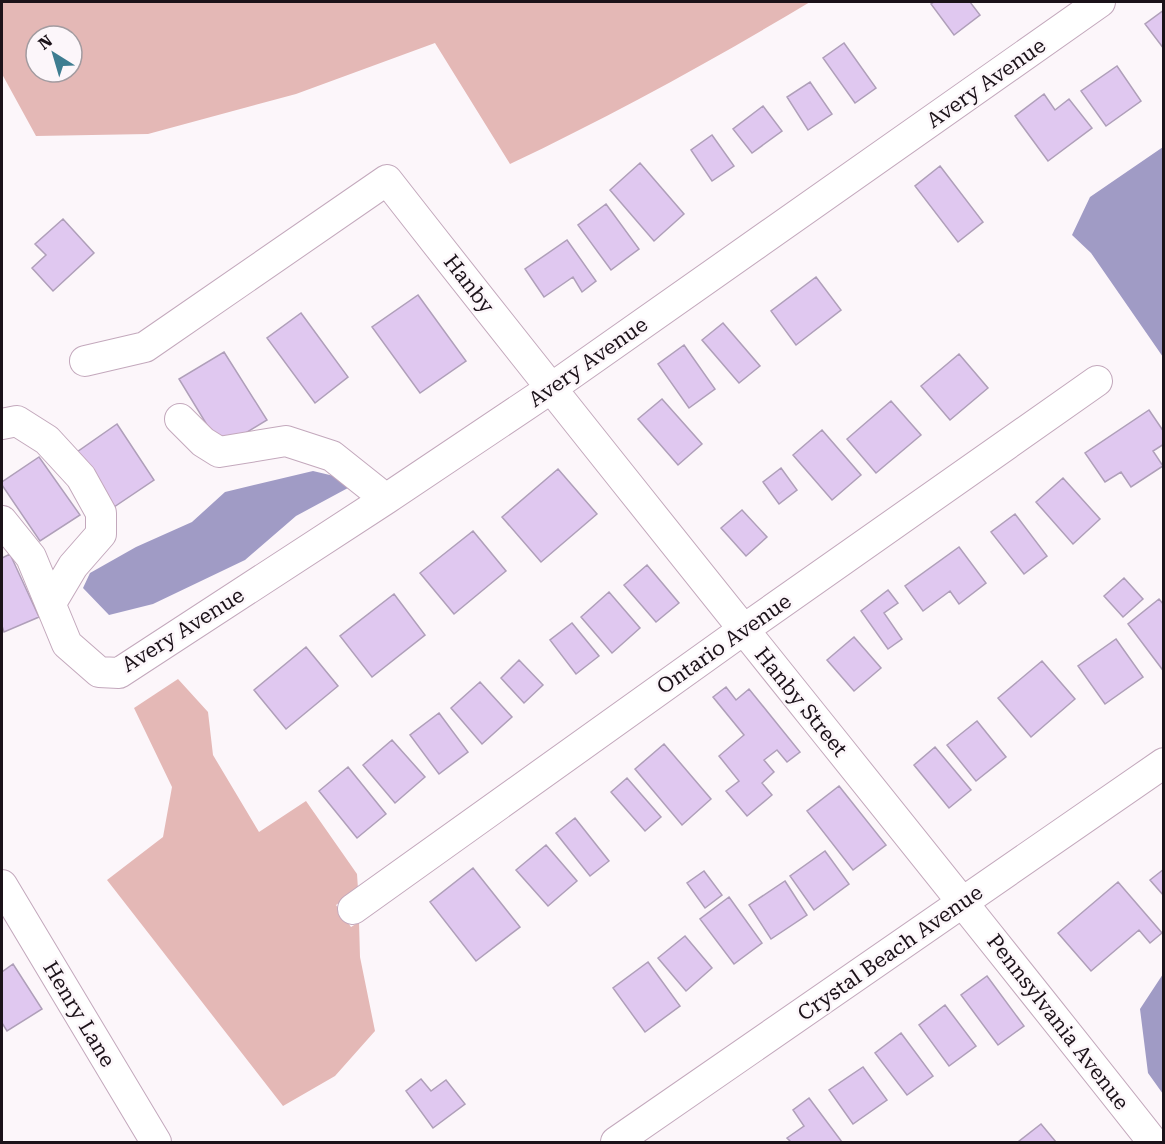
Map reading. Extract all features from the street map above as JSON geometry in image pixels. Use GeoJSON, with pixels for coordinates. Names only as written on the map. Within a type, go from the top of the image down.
{"type":"FeatureCollection","features":[{"type":"Feature","properties":{"kind":"street","name":"Avery Avenue"},"geometry":{"type":"LineString","coordinates":[[51,603],[67,644],[99,672],[119,673],[550,389],[1100,2]]}},
{"type":"Feature","properties":{"kind":"street","name":"Hanby"},"geometry":{"type":"LineString","coordinates":[[85,361],[145,346],[387,180],[550,389]]}},
{"type":"Feature","properties":{"kind":"street","name":"Ontario Avenue"},"geometry":{"type":"LineString","coordinates":[[353,909],[743,630],[1097,381]]}},
{"type":"Feature","properties":{"kind":"street","name":"Hanby Street"},"geometry":{"type":"LineString","coordinates":[[550,389],[964,902]]}},
{"type":"Feature","properties":{"kind":"street"},"geometry":{"type":"LineString","coordinates":[[180,419],[203,442],[219,452],[286,441],[332,456],[386,499]]}},
{"type":"Feature","properties":{"kind":"street"},"geometry":{"type":"LineString","coordinates":[[2,424],[17,421],[47,440],[81,477],[101,513],[101,534],[73,566],[51,603]]}},
{"type":"Feature","properties":{"kind":"street"},"geometry":{"type":"LineString","coordinates":[[2,521],[31,557],[51,603]]}},
{"type":"Feature","properties":{"kind":"street","name":"Crystal Beach Avenue"},"geometry":{"type":"LineString","coordinates":[[616,1143],[1164,763]]}},
{"type":"Feature","properties":{"kind":"street","name":"Henry Lane"},"geometry":{"type":"LineString","coordinates":[[3,891],[156,1143]]}},
{"type":"Feature","properties":{"kind":"street","name":"Pennsylvania Avenue"},"geometry":{"type":"LineString","coordinates":[[964,902],[1153,1143]]}},
{"type":"Feature","properties":{"kind":"shaded area"},"geometry":{"type":"Polygon","coordinates":[[[2,2],[810,2],[662,86],[510,164],[435,43],[296,94],[148,134],[36,136],[2,74],[2,2]]]}},
{"type":"Feature","properties":{"kind":"shaded area"},"geometry":{"type":"Polygon","coordinates":[[[1163,147],[1163,357],[1091,253],[1072,235],[1090,197],[1163,147]]]}},
{"type":"Feature","properties":{"kind":"shaded area"},"geometry":{"type":"Polygon","coordinates":[[[313,471],[359,482],[296,516],[245,560],[153,604],[109,615],[83,588],[90,573],[136,547],[192,522],[225,492],[313,471]]]}},
{"type":"Feature","properties":{"kind":"shaded area"},"geometry":{"type":"Polygon","coordinates":[[[178,679],[208,712],[213,755],[259,832],[306,801],[357,874],[358,889],[336,905],[351,927],[359,922],[360,957],[375,1031],[335,1076],[283,1106],[107,880],[163,837],[172,787],[134,708],[178,679]]]}},
{"type":"Feature","properties":{"kind":"shaded area"},"geometry":{"type":"Polygon","coordinates":[[[1163,974],[1163,1094],[1148,1073],[1140,1009],[1163,974]]]}},
{"type":"Feature","properties":{"kind":"building"},"geometry":{"type":"Polygon","coordinates":[[[934,2],[970,2],[980,15],[954,35],[931,4],[934,2]]]}},
{"type":"Feature","properties":{"kind":"building"},"geometry":{"type":"Polygon","coordinates":[[[1164,10],[1164,49],[1145,24],[1164,10]]]}},
{"type":"Feature","properties":{"kind":"building"},"geometry":{"type":"Polygon","coordinates":[[[844,43],[876,88],[855,103],[823,58],[844,43]]]}},
{"type":"Feature","properties":{"kind":"building"},"geometry":{"type":"Polygon","coordinates":[[[1117,66],[1141,101],[1106,126],[1081,91],[1117,66]]]}},
{"type":"Feature","properties":{"kind":"building"},"geometry":{"type":"Polygon","coordinates":[[[810,82],[832,114],[808,130],[787,97],[810,82]]]}},
{"type":"Feature","properties":{"kind":"building"},"geometry":{"type":"Polygon","coordinates":[[[1044,94],[1055,110],[1069,99],[1092,128],[1048,161],[1015,116],[1044,94]]]}},
{"type":"Feature","properties":{"kind":"building"},"geometry":{"type":"Polygon","coordinates":[[[763,106],[782,131],[752,153],[733,129],[763,106]]]}},
{"type":"Feature","properties":{"kind":"building"},"geometry":{"type":"Polygon","coordinates":[[[712,135],[734,166],[712,181],[691,150],[712,135]]]}},
{"type":"Feature","properties":{"kind":"building"},"geometry":{"type":"Polygon","coordinates":[[[640,163],[684,214],[654,241],[610,190],[640,163]]]}},
{"type":"Feature","properties":{"kind":"building"},"geometry":{"type":"Polygon","coordinates":[[[940,166],[983,222],[958,242],[915,186],[940,166]]]}},
{"type":"Feature","properties":{"kind":"building"},"geometry":{"type":"Polygon","coordinates":[[[606,204],[639,249],[611,270],[578,225],[606,204]]]}},
{"type":"Feature","properties":{"kind":"building"},"geometry":{"type":"Polygon","coordinates":[[[63,219],[94,253],[53,291],[32,268],[46,255],[35,244],[63,219]]]}},
{"type":"Feature","properties":{"kind":"building"},"geometry":{"type":"Polygon","coordinates":[[[567,240],[596,281],[582,292],[573,277],[544,297],[525,269],[567,240]]]}},
{"type":"Feature","properties":{"kind":"building"},"geometry":{"type":"Polygon","coordinates":[[[816,277],[841,310],[796,345],[771,311],[816,277]]]}},
{"type":"Feature","properties":{"kind":"building"},"geometry":{"type":"Polygon","coordinates":[[[418,295],[466,361],[420,393],[372,327],[418,295]]]}},
{"type":"Feature","properties":{"kind":"building"},"geometry":{"type":"Polygon","coordinates":[[[301,313],[348,377],[315,403],[267,338],[301,313]]]}},
{"type":"Feature","properties":{"kind":"building"},"geometry":{"type":"Polygon","coordinates":[[[723,323],[760,366],[739,383],[702,340],[723,323]]]}},
{"type":"Feature","properties":{"kind":"building"},"geometry":{"type":"Polygon","coordinates":[[[684,345],[715,389],[689,408],[658,364],[684,345]]]}},
{"type":"Feature","properties":{"kind":"building"},"geometry":{"type":"Polygon","coordinates":[[[224,352],[267,420],[221,448],[179,379],[224,352]]]}},
{"type":"Feature","properties":{"kind":"building"},"geometry":{"type":"Polygon","coordinates":[[[959,354],[988,388],[950,420],[921,386],[959,354]]]}},
{"type":"Feature","properties":{"kind":"building"},"geometry":{"type":"Polygon","coordinates":[[[662,399],[702,444],[678,465],[638,419],[662,399]]]}},
{"type":"Feature","properties":{"kind":"building"},"geometry":{"type":"Polygon","coordinates":[[[891,401],[921,435],[876,473],[847,439],[891,401]]]}},
{"type":"Feature","properties":{"kind":"building"},"geometry":{"type":"Polygon","coordinates":[[[1149,410],[1164,432],[1164,444],[1153,451],[1163,466],[1131,487],[1121,472],[1105,482],[1085,453],[1149,410]]]}},
{"type":"Feature","properties":{"kind":"building"},"geometry":{"type":"Polygon","coordinates":[[[117,424],[154,480],[114,507],[77,452],[117,424]]]}},
{"type":"Feature","properties":{"kind":"building"},"geometry":{"type":"Polygon","coordinates":[[[822,430],[861,475],[832,500],[793,455],[822,430]]]}},
{"type":"Feature","properties":{"kind":"building"},"geometry":{"type":"Polygon","coordinates":[[[39,457],[80,515],[40,541],[2,485],[2,482],[39,457]]]}},
{"type":"Feature","properties":{"kind":"building"},"geometry":{"type":"Polygon","coordinates":[[[781,468],[797,490],[779,504],[763,482],[781,468]]]}},
{"type":"Feature","properties":{"kind":"building"},"geometry":{"type":"Polygon","coordinates":[[[558,469],[597,514],[541,562],[502,517],[558,469]]]}},
{"type":"Feature","properties":{"kind":"building"},"geometry":{"type":"Polygon","coordinates":[[[1063,478],[1100,519],[1073,544],[1036,502],[1063,478]]]}},
{"type":"Feature","properties":{"kind":"building"},"geometry":{"type":"Polygon","coordinates":[[[742,510],[767,537],[746,556],[721,528],[742,510]]]}},
{"type":"Feature","properties":{"kind":"building"},"geometry":{"type":"Polygon","coordinates":[[[1015,514],[1047,556],[1024,574],[991,532],[1015,514]]]}},
{"type":"Feature","properties":{"kind":"building"},"geometry":{"type":"Polygon","coordinates":[[[473,531],[506,571],[454,614],[420,573],[473,531]]]}},
{"type":"Feature","properties":{"kind":"building"},"geometry":{"type":"Polygon","coordinates":[[[959,547],[986,583],[959,604],[950,591],[923,611],[905,586],[959,547]]]}},
{"type":"Feature","properties":{"kind":"building"},"geometry":{"type":"Polygon","coordinates":[[[10,554],[39,617],[4,632],[2,626],[2,558],[10,554]]]}},
{"type":"Feature","properties":{"kind":"building"},"geometry":{"type":"Polygon","coordinates":[[[647,565],[679,603],[656,622],[624,585],[647,565]]]}},
{"type":"Feature","properties":{"kind":"building"},"geometry":{"type":"Polygon","coordinates":[[[1124,578],[1143,599],[1123,617],[1104,596],[1124,578]]]}},
{"type":"Feature","properties":{"kind":"building"},"geometry":{"type":"Polygon","coordinates":[[[888,590],[898,603],[884,613],[902,639],[888,649],[861,611],[888,590]]]}},
{"type":"Feature","properties":{"kind":"building"},"geometry":{"type":"Polygon","coordinates":[[[609,592],[640,628],[612,653],[581,617],[609,592]]]}},
{"type":"Feature","properties":{"kind":"building"},"geometry":{"type":"Polygon","coordinates":[[[394,594],[425,635],[372,677],[340,636],[394,594]]]}},
{"type":"Feature","properties":{"kind":"building"},"geometry":{"type":"Polygon","coordinates":[[[1159,599],[1164,605],[1164,667],[1162,669],[1128,624],[1159,599]]]}},
{"type":"Feature","properties":{"kind":"building"},"geometry":{"type":"Polygon","coordinates":[[[572,623],[599,656],[576,674],[550,640],[572,623]]]}},
{"type":"Feature","properties":{"kind":"building"},"geometry":{"type":"Polygon","coordinates":[[[854,637],[881,668],[854,691],[827,660],[854,637]]]}},
{"type":"Feature","properties":{"kind":"building"},"geometry":{"type":"Polygon","coordinates":[[[1116,639],[1143,677],[1105,704],[1078,666],[1116,639]]]}},
{"type":"Feature","properties":{"kind":"building"},"geometry":{"type":"Polygon","coordinates":[[[306,647],[338,686],[286,729],[254,690],[306,647]]]}},
{"type":"Feature","properties":{"kind":"building"},"geometry":{"type":"Polygon","coordinates":[[[519,660],[543,685],[524,703],[501,678],[519,660]]]}},
{"type":"Feature","properties":{"kind":"building"},"geometry":{"type":"Polygon","coordinates":[[[1042,661],[1075,699],[1031,737],[998,698],[1042,661]]]}},
{"type":"Feature","properties":{"kind":"building"},"geometry":{"type":"Polygon","coordinates":[[[480,682],[512,717],[482,744],[451,708],[480,682]]]}},
{"type":"Feature","properties":{"kind":"building"},"geometry":{"type":"Polygon","coordinates":[[[726,687],[736,700],[749,689],[800,752],[787,762],[777,750],[764,760],[774,772],[762,783],[772,795],[747,816],[726,791],[739,781],[719,756],[744,735],[713,697],[726,687]]]}},
{"type":"Feature","properties":{"kind":"building"},"geometry":{"type":"Polygon","coordinates":[[[439,713],[468,752],[439,774],[410,735],[439,713]]]}},
{"type":"Feature","properties":{"kind":"building"},"geometry":{"type":"Polygon","coordinates":[[[977,721],[1006,757],[976,781],[947,745],[977,721]]]}},
{"type":"Feature","properties":{"kind":"building"},"geometry":{"type":"Polygon","coordinates":[[[392,740],[425,777],[395,803],[363,765],[392,740]]]}},
{"type":"Feature","properties":{"kind":"building"},"geometry":{"type":"Polygon","coordinates":[[[664,744],[711,799],[682,825],[635,769],[664,744]]]}},
{"type":"Feature","properties":{"kind":"building"},"geometry":{"type":"Polygon","coordinates":[[[935,747],[971,790],[949,808],[914,765],[935,747]]]}},
{"type":"Feature","properties":{"kind":"building"},"geometry":{"type":"Polygon","coordinates":[[[348,767],[386,814],[357,838],[319,791],[348,767]]]}},
{"type":"Feature","properties":{"kind":"building"},"geometry":{"type":"Polygon","coordinates":[[[627,778],[661,817],[645,831],[611,792],[627,778]]]}},
{"type":"Feature","properties":{"kind":"building"},"geometry":{"type":"Polygon","coordinates":[[[839,786],[886,845],[853,870],[807,811],[839,786]]]}},
{"type":"Feature","properties":{"kind":"building"},"geometry":{"type":"Polygon","coordinates":[[[575,818],[609,861],[590,876],[556,833],[575,818]]]}},
{"type":"Feature","properties":{"kind":"building"},"geometry":{"type":"Polygon","coordinates":[[[546,845],[577,881],[548,906],[516,870],[546,845]]]}},
{"type":"Feature","properties":{"kind":"building"},"geometry":{"type":"Polygon","coordinates":[[[825,851],[849,884],[814,910],[790,876],[825,851]]]}},
{"type":"Feature","properties":{"kind":"building"},"geometry":{"type":"Polygon","coordinates":[[[473,868],[520,927],[476,961],[430,902],[473,868]]]}},
{"type":"Feature","properties":{"kind":"building"},"geometry":{"type":"Polygon","coordinates":[[[1164,869],[1164,896],[1150,880],[1164,869]]]}},
{"type":"Feature","properties":{"kind":"building"},"geometry":{"type":"Polygon","coordinates":[[[704,871],[722,895],[705,908],[687,883],[704,871]]]}},
{"type":"Feature","properties":{"kind":"building"},"geometry":{"type":"Polygon","coordinates":[[[785,881],[807,915],[771,939],[749,905],[785,881]]]}},
{"type":"Feature","properties":{"kind":"building"},"geometry":{"type":"Polygon","coordinates":[[[1118,882],[1162,933],[1150,943],[1139,930],[1091,971],[1058,933],[1118,882]]]}},
{"type":"Feature","properties":{"kind":"building"},"geometry":{"type":"Polygon","coordinates":[[[729,897],[762,943],[734,964],[700,919],[729,897]]]}},
{"type":"Feature","properties":{"kind":"building"},"geometry":{"type":"Polygon","coordinates":[[[685,936],[712,968],[686,991],[658,958],[685,936]]]}},
{"type":"Feature","properties":{"kind":"building"},"geometry":{"type":"Polygon","coordinates":[[[648,962],[680,1006],[645,1032],[613,988],[648,962]]]}},
{"type":"Feature","properties":{"kind":"building"},"geometry":{"type":"Polygon","coordinates":[[[13,964],[42,1009],[7,1031],[2,1023],[2,972],[13,964]]]}},
{"type":"Feature","properties":{"kind":"building"},"geometry":{"type":"Polygon","coordinates":[[[987,976],[1024,1026],[998,1045],[961,995],[987,976]]]}},
{"type":"Feature","properties":{"kind":"building"},"geometry":{"type":"Polygon","coordinates":[[[945,1005],[976,1046],[949,1066],[919,1025],[945,1005]]]}},
{"type":"Feature","properties":{"kind":"building"},"geometry":{"type":"Polygon","coordinates":[[[901,1033],[933,1076],[907,1095],[875,1053],[901,1033]]]}},
{"type":"Feature","properties":{"kind":"building"},"geometry":{"type":"Polygon","coordinates":[[[863,1067],[887,1100],[853,1124],[829,1090],[863,1067]]]}},
{"type":"Feature","properties":{"kind":"building"},"geometry":{"type":"Polygon","coordinates":[[[421,1079],[431,1091],[446,1080],[465,1104],[433,1128],[406,1091],[421,1079]]]}},
{"type":"Feature","properties":{"kind":"building"},"geometry":{"type":"Polygon","coordinates":[[[809,1098],[842,1142],[791,1142],[787,1138],[804,1126],[793,1110],[809,1098]]]}},
{"type":"Feature","properties":{"kind":"building"},"geometry":{"type":"Polygon","coordinates":[[[1041,1124],[1056,1142],[1018,1142],[1041,1124]]]}}]}
